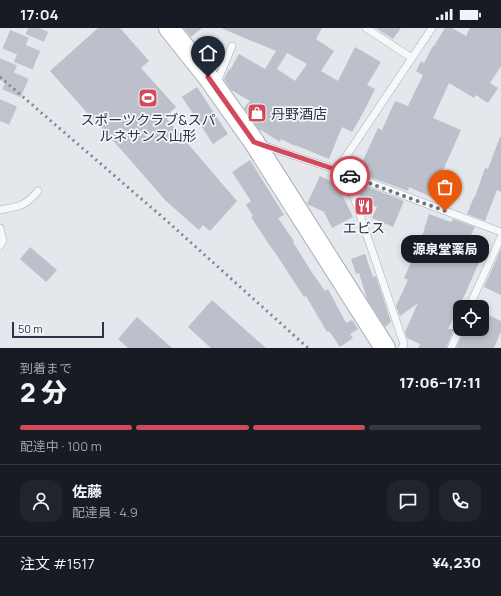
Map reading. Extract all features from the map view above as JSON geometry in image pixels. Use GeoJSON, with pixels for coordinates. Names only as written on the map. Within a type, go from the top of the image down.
{"type":"FeatureCollection","features":[{"type":"Feature","properties":{"kind":"street"},"geometry":{"type":"LineString","coordinates":[[169,28],[208,77],[254,142],[385,348]]}},
{"type":"Feature","properties":{"kind":"lane"},"geometry":{"type":"LineString","coordinates":[[366,28],[412,58]]}},
{"type":"Feature","properties":{"kind":"lane"},"geometry":{"type":"LineString","coordinates":[[337,170],[432,28]]}},
{"type":"Feature","properties":{"kind":"lane"},"geometry":{"type":"LineString","coordinates":[[215,87],[232,46]]}},
{"type":"Feature","properties":{"kind":"lane"},"geometry":{"type":"LineString","coordinates":[[254,142],[337,170],[501,232]]}},
{"type":"Feature","properties":{"kind":"lane"},"geometry":{"type":"LineString","coordinates":[[346,174],[404,344],[402,348]]}},
{"type":"Feature","properties":{"kind":"lane"},"geometry":{"type":"LineString","coordinates":[[0,210],[20,206],[26,203],[38,191]]}},
{"type":"Feature","properties":{"kind":"lane"},"geometry":{"type":"LineString","coordinates":[[0,228],[3,240],[0,246]]}},
{"type":"Feature","properties":{"kind":"lane"},"geometry":{"type":"LineString","coordinates":[[472,300],[501,237]]}},
{"type":"Feature","properties":{"kind":"lane"},"geometry":{"type":"LineString","coordinates":[[451,348],[456,336]]}},
{"type":"Feature","properties":{"kind":"building"},"geometry":{"type":"Polygon","coordinates":[[[98,28],[120,28],[149,61],[141,68],[176,107],[165,117],[237,201],[210,231],[203,225],[199,230],[166,201],[50,71],[98,28]]]}},
{"type":"Feature","properties":{"kind":"building"},"geometry":{"type":"Polygon","coordinates":[[[184,28],[202,28],[191,37],[184,28]]]}},
{"type":"Feature","properties":{"kind":"building"},"geometry":{"type":"Polygon","coordinates":[[[221,28],[322,28],[316,39],[334,51],[321,71],[338,81],[355,47],[381,62],[367,85],[375,89],[362,115],[352,132],[342,127],[329,159],[281,139],[280,142],[261,130],[260,131],[244,108],[250,101],[231,90],[224,79],[239,54],[265,69],[276,51],[221,28]],[[287,53],[277,69],[295,81],[307,64],[287,53]]]}},
{"type":"Feature","properties":{"kind":"building"},"geometry":{"type":"Polygon","coordinates":[[[376,28],[401,28],[393,39],[376,28]]]}},
{"type":"Feature","properties":{"kind":"building"},"geometry":{"type":"Polygon","coordinates":[[[445,28],[452,28],[466,36],[470,28],[501,28],[501,66],[490,83],[498,88],[488,103],[476,95],[474,98],[449,83],[433,118],[461,130],[431,197],[409,187],[408,191],[367,176],[370,169],[361,165],[378,128],[382,130],[395,101],[408,106],[423,75],[416,71],[421,61],[424,63],[445,28]]]}},
{"type":"Feature","properties":{"kind":"building"},"geometry":{"type":"Polygon","coordinates":[[[197,87],[228,134],[213,144],[182,97],[197,87]]]}},
{"type":"Feature","properties":{"kind":"building"},"geometry":{"type":"Polygon","coordinates":[[[500,137],[501,192],[497,190],[485,221],[467,214],[475,197],[485,168],[488,169],[500,137]]]}},
{"type":"Feature","properties":{"kind":"building"},"geometry":{"type":"Polygon","coordinates":[[[250,160],[284,215],[278,218],[294,241],[293,242],[311,271],[325,291],[328,289],[346,323],[352,320],[358,329],[350,334],[353,338],[340,347],[329,331],[327,332],[306,296],[304,297],[251,217],[253,216],[246,205],[251,201],[232,172],[250,160]]]}},
{"type":"Feature","properties":{"kind":"building"},"geometry":{"type":"Polygon","coordinates":[[[320,176],[337,184],[353,217],[332,228],[324,212],[307,204],[320,176]]]}},
{"type":"Feature","properties":{"kind":"building"},"geometry":{"type":"Polygon","coordinates":[[[363,185],[404,201],[393,227],[372,218],[377,207],[360,201],[359,196],[363,185]]]}},
{"type":"Feature","properties":{"kind":"building"},"geometry":{"type":"Polygon","coordinates":[[[429,214],[451,222],[453,219],[475,227],[471,235],[482,241],[475,255],[481,258],[462,300],[453,300],[453,319],[448,329],[453,329],[453,331],[446,348],[418,348],[420,344],[407,338],[405,332],[418,303],[400,316],[396,306],[408,280],[404,278],[429,214]]]}},
{"type":"Feature","properties":{"kind":"building"},"geometry":{"type":"Polygon","coordinates":[[[30,247],[57,270],[46,282],[20,259],[30,247]]]}},
{"type":"Feature","properties":{"kind":"building"},"geometry":{"type":"Polygon","coordinates":[[[501,249],[501,295],[484,287],[501,249]]]}},
{"type":"Feature","properties":{"kind":"building"},"geometry":{"type":"Polygon","coordinates":[[[365,254],[373,277],[376,276],[391,322],[385,327],[367,299],[359,273],[356,274],[351,259],[365,254]]]}},
{"type":"Feature","properties":{"kind":"building"},"geometry":{"type":"Polygon","coordinates":[[[212,300],[266,348],[211,348],[188,327],[212,300]]]}},
{"type":"Feature","properties":{"kind":"building"},"geometry":{"type":"Polygon","coordinates":[[[489,315],[501,321],[501,331],[494,348],[456,348],[462,336],[489,336],[489,315]]]}},
{"type":"Feature","properties":{"kind":"building"},"geometry":{"type":"Polygon","coordinates":[[[137,317],[172,348],[128,348],[118,339],[137,317]]]}},
{"type":"Feature","properties":{"kind":"tunnel"},"geometry":{"type":"LineString","coordinates":[[0,80],[22,28]]}},
{"type":"Feature","properties":{"kind":"tunnel"},"geometry":{"type":"LineString","coordinates":[[0,121],[39,28]]}},
{"type":"Feature","properties":{"kind":"railway"},"geometry":{"type":"LineString","coordinates":[[0,77],[167,221],[308,348]]}},
{"type":"Feature","properties":{"kind":"way so far"},"geometry":{"type":"LineString","coordinates":[[350,176],[445,211]]}},
{"type":"Feature","properties":{"kind":"place","name":"スポーツクラブ&スパ ルネサンス山形"},"geometry":{"type":"Point","coordinates":[148,98]}},
{"type":"Feature","properties":{"kind":"place","name":"丹野酒店"},"geometry":{"type":"Point","coordinates":[257,113]}},
{"type":"Feature","properties":{"kind":"place","name":"エビス"},"geometry":{"type":"Point","coordinates":[364,206]}},
{"type":"Feature","properties":{"kind":"place","name":"源泉堂薬局"},"geometry":{"type":"Point","coordinates":[445,211]}},
{"type":"Feature","properties":{"kind":"route"},"geometry":{"type":"LineString","coordinates":[[208,77],[254,142],[337,170],[350,176]]}}]}
